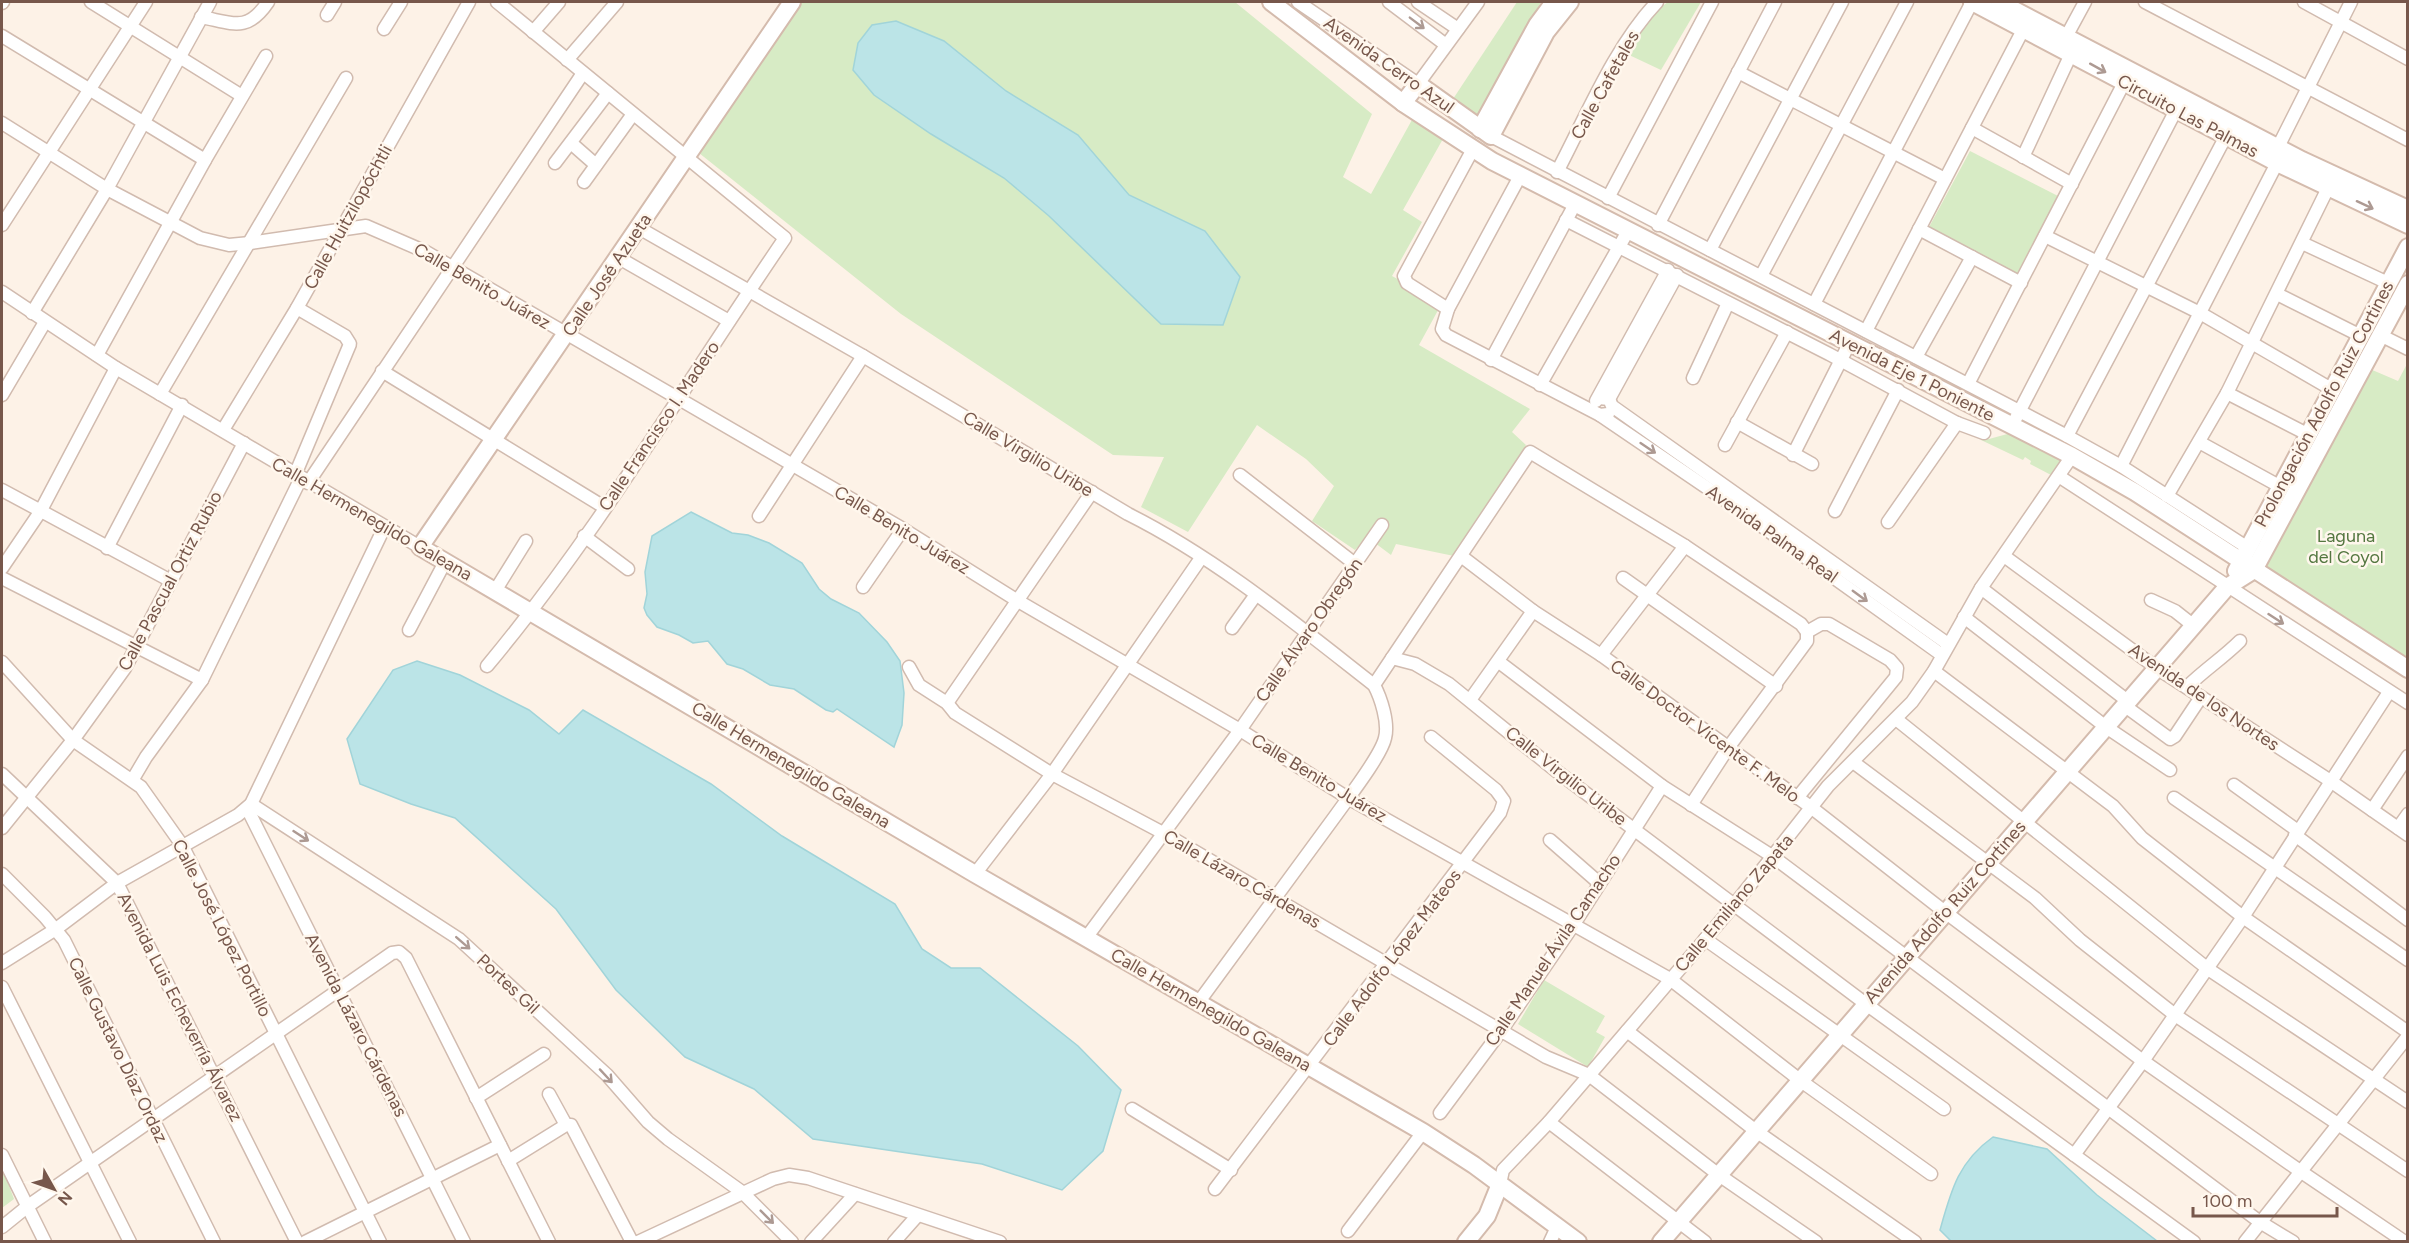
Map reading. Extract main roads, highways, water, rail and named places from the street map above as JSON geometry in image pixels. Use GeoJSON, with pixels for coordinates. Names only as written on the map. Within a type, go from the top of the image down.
{"type":"FeatureCollection","features":[{"type":"Feature","properties":{"kind":"water"},"geometry":{"type":"Polygon","coordinates":[[[896,21],[944,41],[1006,91],[1078,135],[1129,195],[1205,231],[1240,277],[1223,325],[1161,324],[1049,216],[1004,178],[931,134],[874,95],[853,70],[858,43],[872,25],[896,21]]]}},
{"type":"Feature","properties":{"kind":"water"},"geometry":{"type":"Polygon","coordinates":[[[691,512],[732,533],[748,535],[769,543],[802,563],[819,589],[831,599],[859,613],[887,642],[900,661],[904,693],[902,725],[894,747],[837,709],[833,712],[826,710],[794,689],[770,685],[743,669],[727,664],[708,641],[693,643],[657,627],[644,608],[647,594],[645,572],[652,536],[691,512]]]}},
{"type":"Feature","properties":{"kind":"water"},"geometry":{"type":"Polygon","coordinates":[[[417,661],[460,675],[529,710],[559,734],[583,710],[711,784],[782,836],[895,904],[922,949],[951,968],[980,968],[1078,1046],[1121,1090],[1103,1151],[1062,1190],[982,1164],[813,1139],[754,1089],[685,1057],[616,990],[556,909],[455,818],[360,784],[347,739],[393,670],[417,661]]]}},
{"type":"Feature","properties":{"kind":"water"},"geometry":{"type":"Polygon","coordinates":[[[1993,1137],[2047,1149],[2097,1195],[2157,1241],[1951,1241],[1940,1230],[1952,1190],[1964,1167],[1993,1137]]]}},
{"type":"Feature","properties":{"kind":"park label","name":"Laguna del Coyol"},"geometry":{"type":"Point","coordinates":[2346,546]}}]}
